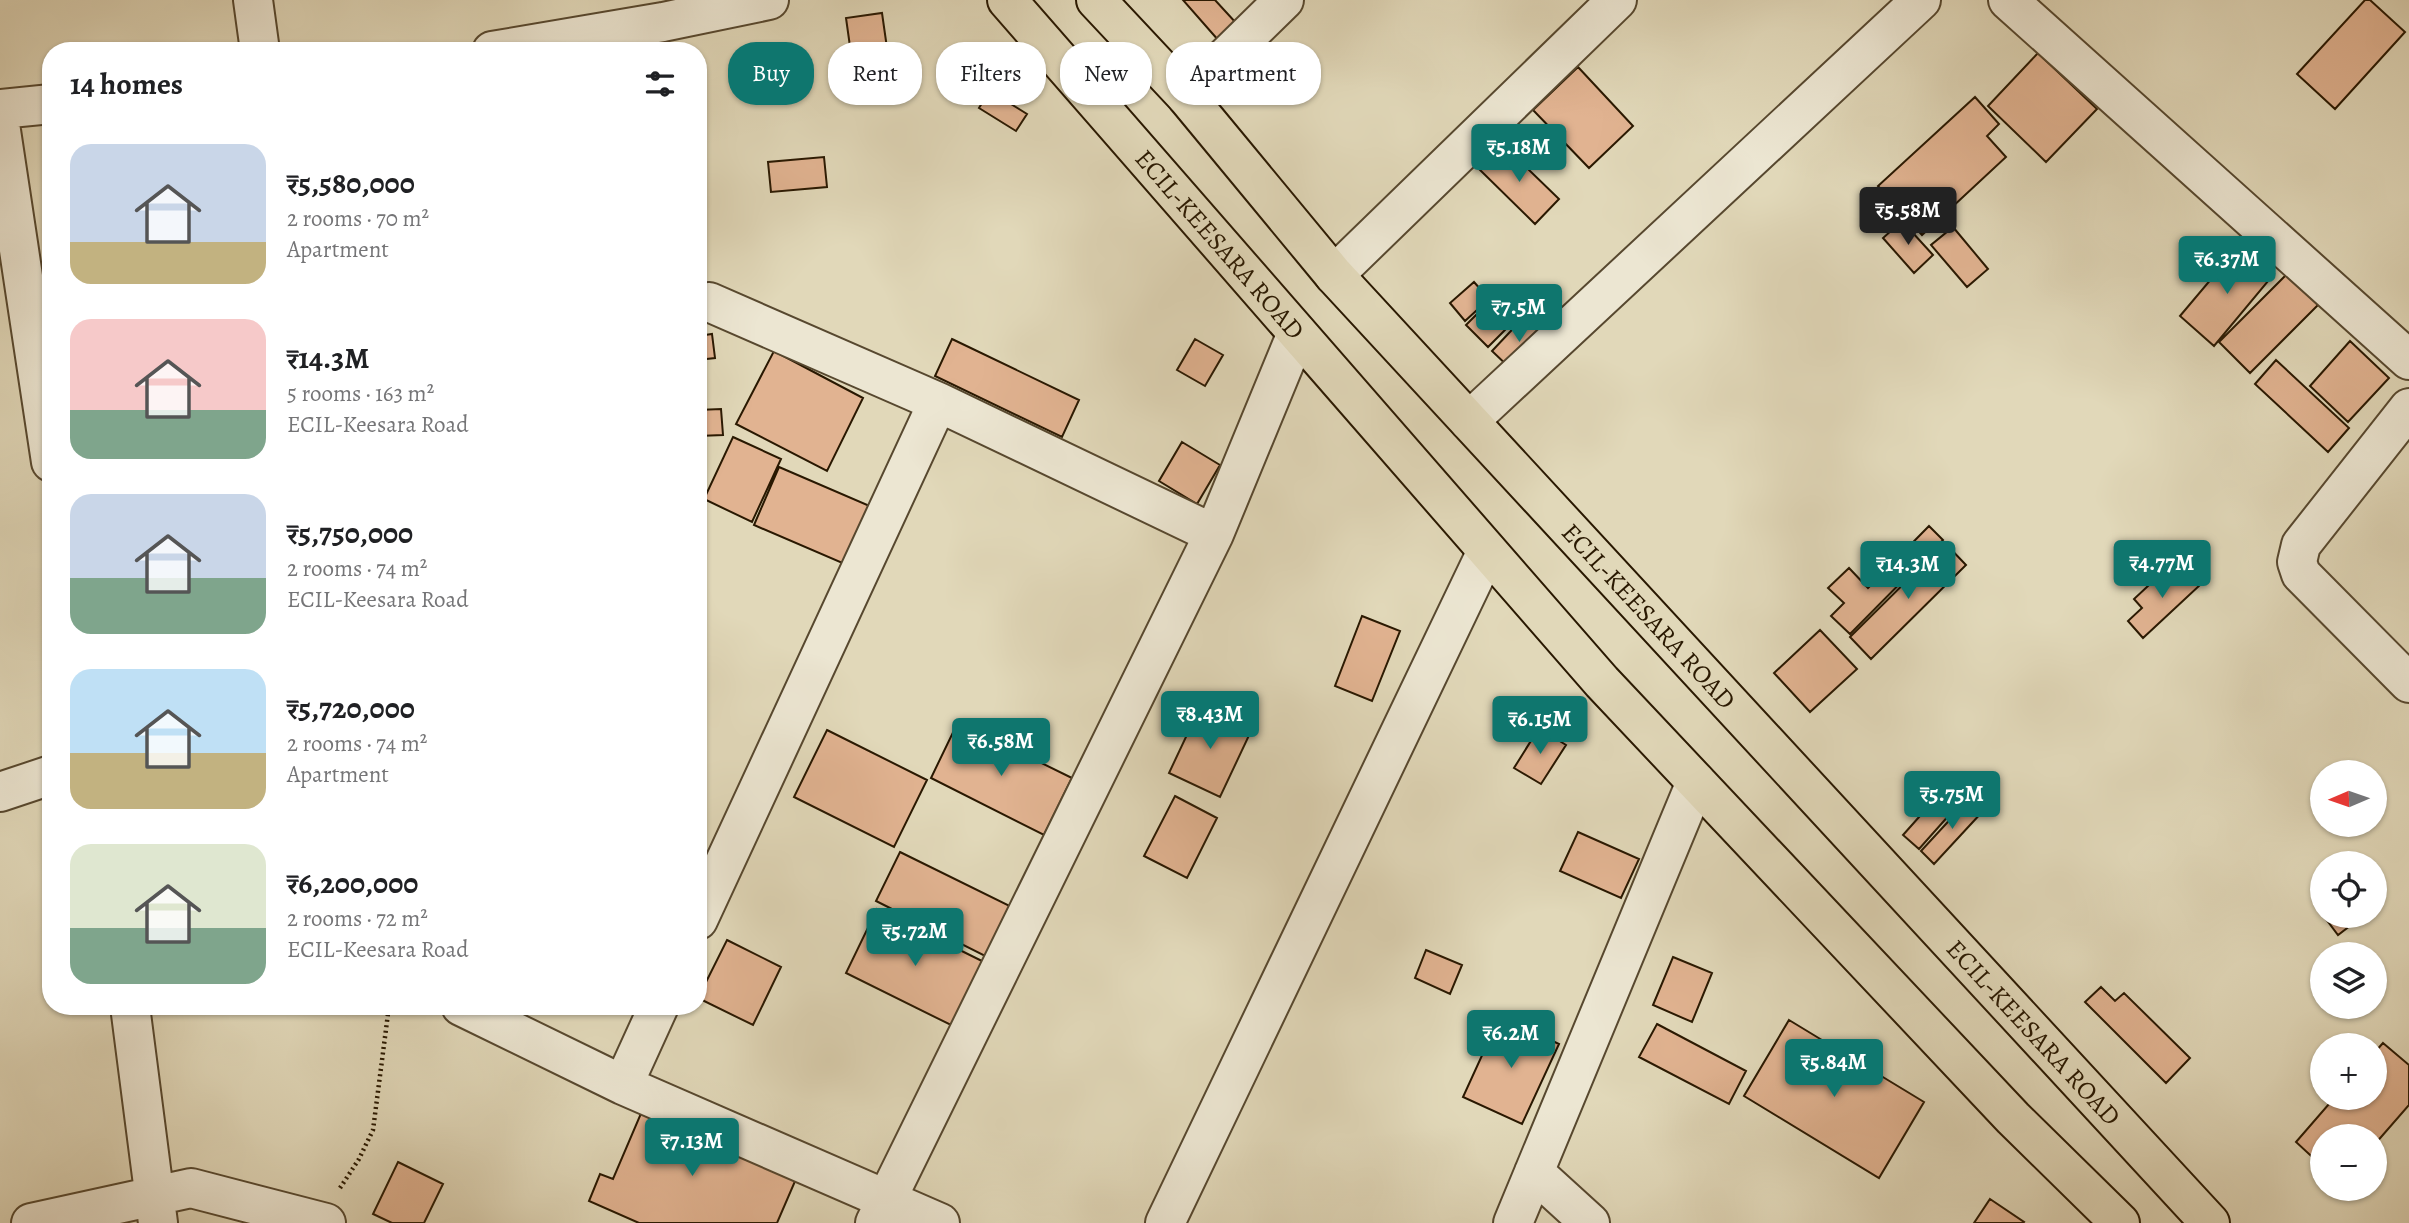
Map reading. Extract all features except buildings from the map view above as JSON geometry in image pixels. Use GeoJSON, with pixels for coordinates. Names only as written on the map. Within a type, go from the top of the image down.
{"type":"FeatureCollection","features":[{"type":"Feature","properties":{"kind":"main road","name":"ECIL-KEESARA ROAD"},"geometry":{"type":"LineString","coordinates":[[1007,0],[1602,682],[2004,1108],[2120,1223]]}},
{"type":"Feature","properties":{"kind":"main road","name":"ECIL-KEESARA ROAD"},"geometry":{"type":"LineString","coordinates":[[1096,0],[1166,75]]}},
{"type":"Feature","properties":{"kind":"main road","name":"ECIL-KEESARA ROAD"},"geometry":{"type":"LineString","coordinates":[[1193,105],[1334,275],[2210,1223]]}},
{"type":"Feature","properties":{"kind":"street"},"geometry":{"type":"LineString","coordinates":[[253,0],[259,42]]}},
{"type":"Feature","properties":{"kind":"street"},"geometry":{"type":"LineString","coordinates":[[530,42],[652,11],[769,0]]}},
{"type":"Feature","properties":{"kind":"street"},"geometry":{"type":"LineString","coordinates":[[1241,42],[1284,0]]}},
{"type":"Feature","properties":{"kind":"street"},"geometry":{"type":"LineString","coordinates":[[1334,275],[1617,0]]}},
{"type":"Feature","properties":{"kind":"street"},"geometry":{"type":"LineString","coordinates":[[1469,421],[1921,0]]}},
{"type":"Feature","properties":{"kind":"street"},"geometry":{"type":"LineString","coordinates":[[2008,0],[2409,360]]}},
{"type":"Feature","properties":{"kind":"street"},"geometry":{"type":"LineString","coordinates":[[0,110],[42,105]]}},
{"type":"Feature","properties":{"kind":"street"},"geometry":{"type":"LineString","coordinates":[[0,124],[42,402]]}},
{"type":"Feature","properties":{"kind":"street"},"geometry":{"type":"LineString","coordinates":[[709,302],[938,402],[1214,534]]}},
{"type":"Feature","properties":{"kind":"street"},"geometry":{"type":"LineString","coordinates":[[881,1212],[1214,534],[1297,332]]}},
{"type":"Feature","properties":{"kind":"street"},"geometry":{"type":"LineString","coordinates":[[707,876],[938,402]]}},
{"type":"Feature","properties":{"kind":"street"},"geometry":{"type":"LineString","coordinates":[[2409,408],[2301,545],[2297,562],[2301,573],[2409,683]]}},
{"type":"Feature","properties":{"kind":"street"},"geometry":{"type":"LineString","coordinates":[[1165,1223],[1487,551]]}},
{"type":"Feature","properties":{"kind":"street"},"geometry":{"type":"LineString","coordinates":[[0,792],[42,778]]}},
{"type":"Feature","properties":{"kind":"street"},"geometry":{"type":"LineString","coordinates":[[1513,1223],[1696,782]]}},
{"type":"Feature","properties":{"kind":"street"},"geometry":{"type":"LineString","coordinates":[[131,1015],[157,1209]]}},
{"type":"Feature","properties":{"kind":"street"},"geometry":{"type":"LineString","coordinates":[[479,1015],[881,1212],[940,1223]]}},
{"type":"Feature","properties":{"kind":"street"},"geometry":{"type":"LineString","coordinates":[[623,1085],[655,1015]]}},
{"type":"Feature","properties":{"kind":"street"},"geometry":{"type":"LineString","coordinates":[[1534,1172],[1590,1223]]}},
{"type":"Feature","properties":{"kind":"street"},"geometry":{"type":"LineString","coordinates":[[31,1223],[157,1209],[191,1188],[322,1222]]}},
{"type":"Feature","properties":{"kind":"path"},"geometry":{"type":"LineString","coordinates":[[322,1222],[373,1130],[388,1015]]}}]}
